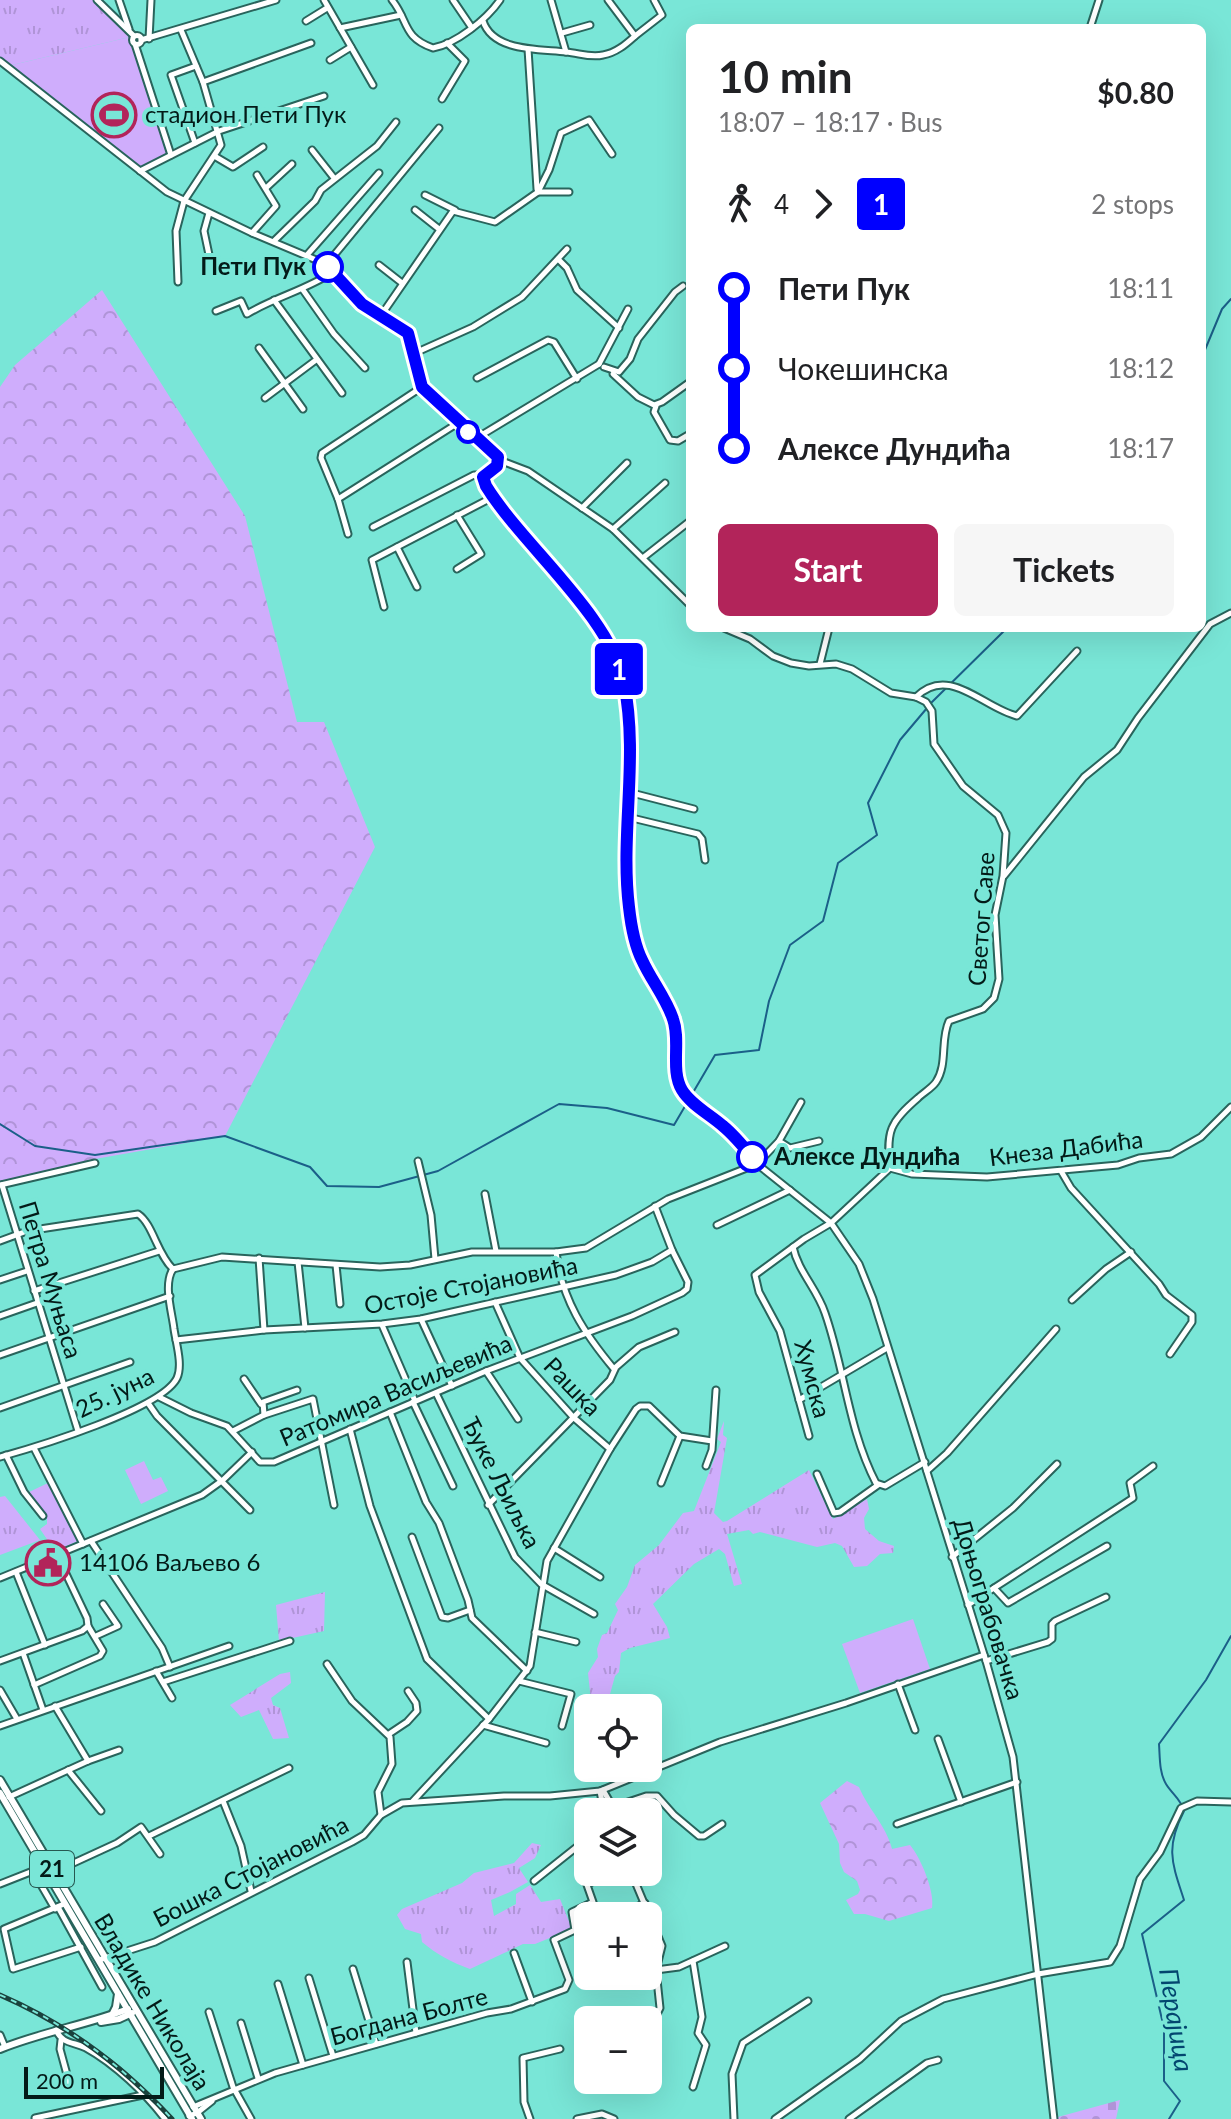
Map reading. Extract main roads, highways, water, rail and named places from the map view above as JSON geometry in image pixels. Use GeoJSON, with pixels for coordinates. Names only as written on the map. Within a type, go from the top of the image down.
{"type":"FeatureCollection","features":[{"type":"Feature","properties":{"kind":"main road","name":"Владике Николаја"},"geometry":{"type":"LineString","coordinates":[[0,1780],[54,1872],[118,1994],[133,2010]]}},
{"type":"Feature","properties":{"kind":"main road","name":"Владике Николаја"},"geometry":{"type":"LineString","coordinates":[[0,1793],[41,1864],[59,1907],[100,1958],[193,2114]]}},
{"type":"Feature","properties":{"kind":"main road"},"geometry":{"type":"LineString","coordinates":[[112,2015],[118,1994]]}},
{"type":"Feature","properties":{"kind":"main road"},"geometry":{"type":"LineString","coordinates":[[93,2022],[133,2010]]}},
{"type":"Feature","properties":{"kind":"main road"},"geometry":{"type":"LineString","coordinates":[[2,2048],[30,2036],[119,2019],[133,2010]]}},
{"type":"Feature","properties":{"kind":"waterway"},"geometry":{"type":"LineString","coordinates":[[1206,347],[1222,309],[1231,299]]}},
{"type":"Feature","properties":{"kind":"waterway"},"geometry":{"type":"LineString","coordinates":[[931,703],[1003,632]]}},
{"type":"Feature","properties":{"kind":"waterway"},"geometry":{"type":"LineString","coordinates":[[0,1124],[35,1146],[95,1155],[225,1136],[310,1167],[327,1186],[379,1187],[438,1171],[559,1104],[607,1108],[674,1125],[715,1055],[759,1050],[769,1001],[790,945],[823,921],[838,863],[877,835],[868,803],[900,740],[927,708]]}},
{"type":"Feature","properties":{"kind":"waterway","name":"Перајица"},"geometry":{"type":"LineString","coordinates":[[1169,2119],[1180,2101],[1164,2081],[1164,2028],[1142,1934],[1184,1900],[1172,1856],[1174,1835],[1184,1811],[1164,1779],[1159,1744],[1206,1680],[1231,1636]]}},
{"type":"Feature","properties":{"kind":"railway"},"geometry":{"type":"LineString","coordinates":[[0,1995],[48,2019],[93,2048],[134,2081],[172,2119]]}},
{"type":"Feature","properties":{"kind":"place","name":"стадион Пети Пук"},"geometry":{"type":"Point","coordinates":[114,115]}},
{"type":"Feature","properties":{"kind":"place","name":"Пети Пук"},"geometry":{"type":"Point","coordinates":[328,267]}},
{"type":"Feature","properties":{"kind":"place","name":"Алексе Дундића"},"geometry":{"type":"Point","coordinates":[752,1157]}},
{"type":"Feature","properties":{"kind":"place","name":"14106 Ваљево 6"},"geometry":{"type":"Point","coordinates":[48,1563]}}]}
